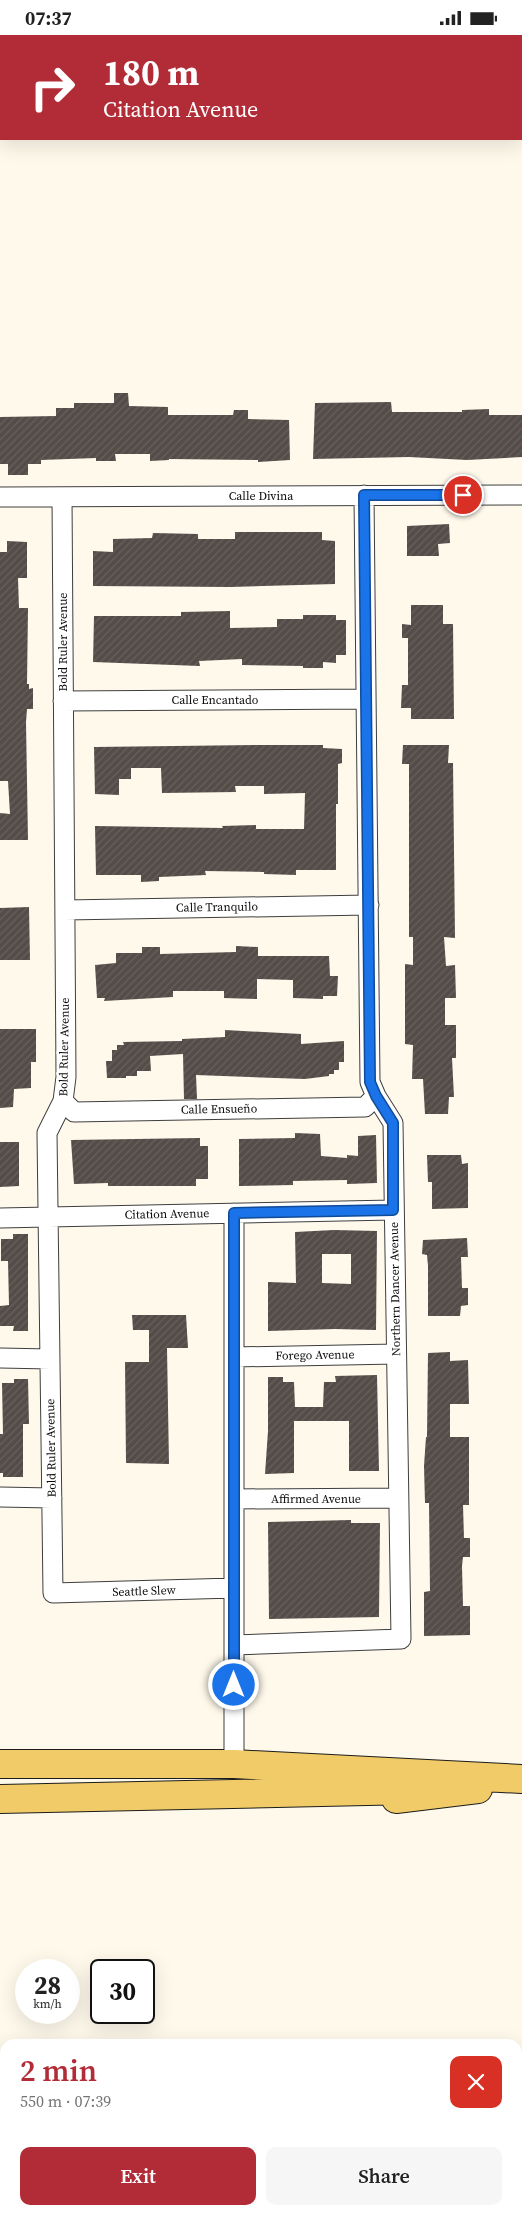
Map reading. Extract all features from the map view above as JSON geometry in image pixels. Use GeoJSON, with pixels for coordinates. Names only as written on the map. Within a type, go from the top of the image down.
{"type":"FeatureCollection","features":[{"type":"Feature","properties":{"kind":"main road"},"geometry":{"type":"LineString","coordinates":[[0,1765],[234,1764],[522,1779]]}},
{"type":"Feature","properties":{"kind":"main road"},"geometry":{"type":"LineString","coordinates":[[0,1799],[522,1786]]}},
{"type":"Feature","properties":{"kind":"main road"},"geometry":{"type":"LineString","coordinates":[[0,1811],[345,1805],[489,1788]]}},
{"type":"Feature","properties":{"kind":"street","name":"Northern Dancer Avenue"},"geometry":{"type":"LineString","coordinates":[[234,1645],[401,1639],[393,1123],[376,1096],[370,1082],[364,495]]}},
{"type":"Feature","properties":{"kind":"street","name":"Calle Divina"},"geometry":{"type":"LineString","coordinates":[[0,497],[522,495]]}},
{"type":"Feature","properties":{"kind":"street","name":"Bold Ruler Avenue"},"geometry":{"type":"LineString","coordinates":[[53,1593],[46,1133],[63,1101],[66,1077],[62,497]]}},
{"type":"Feature","properties":{"kind":"street","name":"Calle Encantado"},"geometry":{"type":"LineString","coordinates":[[63,701],[366,699]]}},
{"type":"Feature","properties":{"kind":"street","name":"Calle Tranquilo"},"geometry":{"type":"LineString","coordinates":[[65,910],[369,905]]}},
{"type":"Feature","properties":{"kind":"street","name":"Calle Ensueño"},"geometry":{"type":"LineString","coordinates":[[63,1101],[74,1112],[365,1107],[376,1096]]}},
{"type":"Feature","properties":{"kind":"street","name":"Citation Avenue"},"geometry":{"type":"LineString","coordinates":[[0,1218],[393,1210]]}},
{"type":"Feature","properties":{"kind":"street"},"geometry":{"type":"LineString","coordinates":[[234,1213],[234,1764]]}},
{"type":"Feature","properties":{"kind":"street","name":"Forego Avenue"},"geometry":{"type":"LineString","coordinates":[[234,1357],[396,1353]]}},
{"type":"Feature","properties":{"kind":"street"},"geometry":{"type":"LineString","coordinates":[[0,1358],[50,1359]]}},
{"type":"Feature","properties":{"kind":"street"},"geometry":{"type":"LineString","coordinates":[[0,1497],[52,1498]]}},
{"type":"Feature","properties":{"kind":"street","name":"Affirmed Avenue"},"geometry":{"type":"LineString","coordinates":[[234,1499],[398,1498]]}},
{"type":"Feature","properties":{"kind":"street","name":"Seattle Slew"},"geometry":{"type":"LineString","coordinates":[[53,1593],[234,1588]]}},
{"type":"Feature","properties":{"kind":"building"},"geometry":{"type":"Polygon","coordinates":[[[114,393],[128,393],[129,406],[168,407],[168,415],[233,415],[234,410],[248,410],[248,419],[289,420],[290,460],[258,462],[258,460],[169,459],[150,461],[150,454],[115,454],[116,461],[96,461],[96,458],[41,460],[41,464],[28,464],[28,475],[8,475],[8,464],[0,464],[0,417],[56,416],[56,408],[74,408],[74,403],[114,403],[114,393]]]}},
{"type":"Feature","properties":{"kind":"building"},"geometry":{"type":"Polygon","coordinates":[[[391,402],[392,412],[462,412],[462,410],[489,409],[489,415],[522,415],[522,457],[467,460],[409,457],[313,459],[315,403],[391,402]]]}},
{"type":"Feature","properties":{"kind":"building"},"geometry":{"type":"Polygon","coordinates":[[[449,524],[450,543],[438,544],[439,556],[407,556],[407,526],[449,524]]]}},
{"type":"Feature","properties":{"kind":"building"},"geometry":{"type":"Polygon","coordinates":[[[235,532],[322,532],[322,540],[335,541],[335,584],[230,587],[93,586],[93,551],[113,552],[113,539],[152,538],[153,533],[198,534],[198,539],[235,539],[235,532]]]}},
{"type":"Feature","properties":{"kind":"building"},"geometry":{"type":"Polygon","coordinates":[[[7,541],[27,542],[27,578],[18,578],[19,608],[28,608],[27,684],[29,684],[29,689],[33,688],[33,709],[27,709],[26,722],[28,840],[0,840],[0,813],[10,814],[8,781],[0,781],[0,552],[7,552],[7,541]]]}},
{"type":"Feature","properties":{"kind":"building"},"geometry":{"type":"Polygon","coordinates":[[[411,605],[443,605],[443,624],[453,624],[454,719],[411,719],[411,708],[401,708],[402,685],[408,685],[408,638],[402,638],[402,624],[411,625],[411,605]]]}},
{"type":"Feature","properties":{"kind":"building"},"geometry":{"type":"Polygon","coordinates":[[[230,611],[230,628],[277,627],[277,619],[303,619],[303,615],[336,615],[336,620],[346,620],[346,655],[336,655],[336,663],[323,662],[323,668],[242,665],[242,659],[199,661],[200,666],[93,662],[94,616],[181,616],[181,612],[230,611]]]}},
{"type":"Feature","properties":{"kind":"building"},"geometry":{"type":"Polygon","coordinates":[[[323,745],[323,748],[342,749],[342,763],[338,764],[338,804],[336,804],[336,870],[296,870],[296,875],[264,874],[264,872],[205,871],[206,875],[159,877],[159,881],[141,882],[141,875],[96,875],[95,826],[223,828],[222,826],[256,825],[256,829],[304,829],[305,793],[264,794],[264,786],[235,786],[236,792],[162,793],[161,768],[131,768],[131,779],[119,779],[119,795],[95,794],[94,747],[323,745]]]}},
{"type":"Feature","properties":{"kind":"building"},"geometry":{"type":"Polygon","coordinates":[[[403,745],[449,745],[448,763],[453,763],[455,938],[444,937],[446,966],[455,965],[456,998],[445,998],[445,1025],[456,1025],[456,1058],[452,1058],[454,1097],[449,1097],[448,1114],[425,1114],[423,1079],[412,1079],[413,1045],[405,1044],[405,964],[413,965],[413,937],[409,937],[409,764],[402,764],[403,745]]]}},
{"type":"Feature","properties":{"kind":"building"},"geometry":{"type":"Polygon","coordinates":[[[29,907],[30,960],[0,960],[0,908],[29,907]]]}},
{"type":"Feature","properties":{"kind":"building"},"geometry":{"type":"Polygon","coordinates":[[[236,946],[258,947],[258,956],[329,956],[330,976],[338,976],[337,996],[323,996],[323,999],[293,998],[293,980],[257,979],[257,999],[224,998],[224,991],[173,991],[173,997],[104,1001],[105,998],[97,998],[95,965],[116,963],[116,953],[142,953],[142,947],[160,947],[160,954],[236,952],[236,946]]]}},
{"type":"Feature","properties":{"kind":"building"},"geometry":{"type":"Polygon","coordinates":[[[0,1029],[36,1029],[36,1062],[31,1062],[31,1088],[14,1089],[13,1107],[0,1108],[0,1029]]]}},
{"type":"Feature","properties":{"kind":"building"},"geometry":{"type":"Polygon","coordinates":[[[225,1030],[301,1034],[301,1044],[344,1041],[344,1062],[339,1062],[339,1070],[334,1070],[334,1074],[305,1079],[196,1075],[197,1099],[184,1099],[183,1054],[150,1056],[151,1071],[137,1071],[137,1076],[126,1076],[126,1078],[107,1078],[106,1061],[112,1061],[112,1050],[117,1050],[117,1045],[124,1045],[123,1042],[182,1041],[182,1039],[225,1037],[225,1030]]]}},
{"type":"Feature","properties":{"kind":"building"},"geometry":{"type":"Polygon","coordinates":[[[295,1133],[320,1134],[321,1156],[347,1158],[347,1155],[358,1156],[358,1136],[376,1135],[377,1183],[347,1184],[347,1180],[293,1181],[293,1185],[239,1186],[239,1139],[295,1138],[295,1133]]]}},
{"type":"Feature","properties":{"kind":"building"},"geometry":{"type":"Polygon","coordinates":[[[200,1138],[200,1146],[208,1146],[208,1179],[196,1179],[196,1186],[108,1186],[108,1183],[74,1184],[71,1140],[200,1138]]]}},
{"type":"Feature","properties":{"kind":"building"},"geometry":{"type":"Polygon","coordinates":[[[0,1142],[19,1142],[19,1186],[0,1187],[0,1142]]]}},
{"type":"Feature","properties":{"kind":"building"},"geometry":{"type":"Polygon","coordinates":[[[427,1155],[461,1155],[462,1164],[468,1163],[468,1208],[432,1209],[432,1182],[428,1182],[427,1155]]]}},
{"type":"Feature","properties":{"kind":"building"},"geometry":{"type":"Polygon","coordinates":[[[334,1230],[377,1231],[376,1330],[268,1331],[268,1282],[296,1283],[295,1232],[334,1230]],[[322,1254],[322,1283],[351,1284],[351,1254],[322,1254]]]}},
{"type":"Feature","properties":{"kind":"building"},"geometry":{"type":"Polygon","coordinates":[[[13,1234],[28,1234],[28,1331],[13,1331],[14,1326],[0,1326],[0,1306],[9,1305],[8,1261],[1,1261],[1,1239],[13,1239],[13,1234]]]}},
{"type":"Feature","properties":{"kind":"building"},"geometry":{"type":"Polygon","coordinates":[[[467,1238],[468,1257],[461,1257],[462,1288],[468,1288],[468,1305],[461,1306],[460,1316],[428,1316],[428,1266],[427,1255],[422,1254],[423,1240],[467,1238]]]}},
{"type":"Feature","properties":{"kind":"building"},"geometry":{"type":"Polygon","coordinates":[[[132,1315],[186,1315],[188,1348],[167,1348],[169,1464],[126,1463],[125,1362],[149,1362],[149,1330],[133,1330],[132,1315]]]}},
{"type":"Feature","properties":{"kind":"building"},"geometry":{"type":"Polygon","coordinates":[[[450,1352],[450,1361],[468,1360],[469,1404],[450,1404],[450,1437],[469,1437],[469,1505],[463,1505],[464,1538],[470,1538],[470,1557],[463,1557],[462,1566],[463,1606],[470,1606],[470,1635],[424,1636],[424,1592],[430,1591],[429,1503],[425,1503],[424,1466],[427,1437],[428,1353],[450,1352]]]}},
{"type":"Feature","properties":{"kind":"building"},"geometry":{"type":"Polygon","coordinates":[[[377,1375],[379,1471],[349,1471],[349,1421],[294,1421],[294,1473],[265,1474],[268,1431],[268,1377],[283,1377],[283,1382],[294,1382],[295,1407],[323,1407],[324,1382],[336,1382],[335,1376],[377,1375]]]}},
{"type":"Feature","properties":{"kind":"building"},"geometry":{"type":"Polygon","coordinates":[[[14,1379],[28,1379],[29,1424],[23,1424],[23,1477],[3,1477],[3,1473],[0,1473],[0,1434],[3,1434],[2,1383],[14,1383],[14,1379]]]}},
{"type":"Feature","properties":{"kind":"building"},"geometry":{"type":"Polygon","coordinates":[[[351,1520],[351,1523],[380,1523],[379,1617],[269,1619],[268,1522],[351,1520]]]}},
{"type":"Feature","properties":{"kind":"route"},"geometry":{"type":"LineString","coordinates":[[234,1685],[234,1213],[393,1210],[393,1123],[376,1096],[370,1082],[364,495],[463,495]]}}]}
